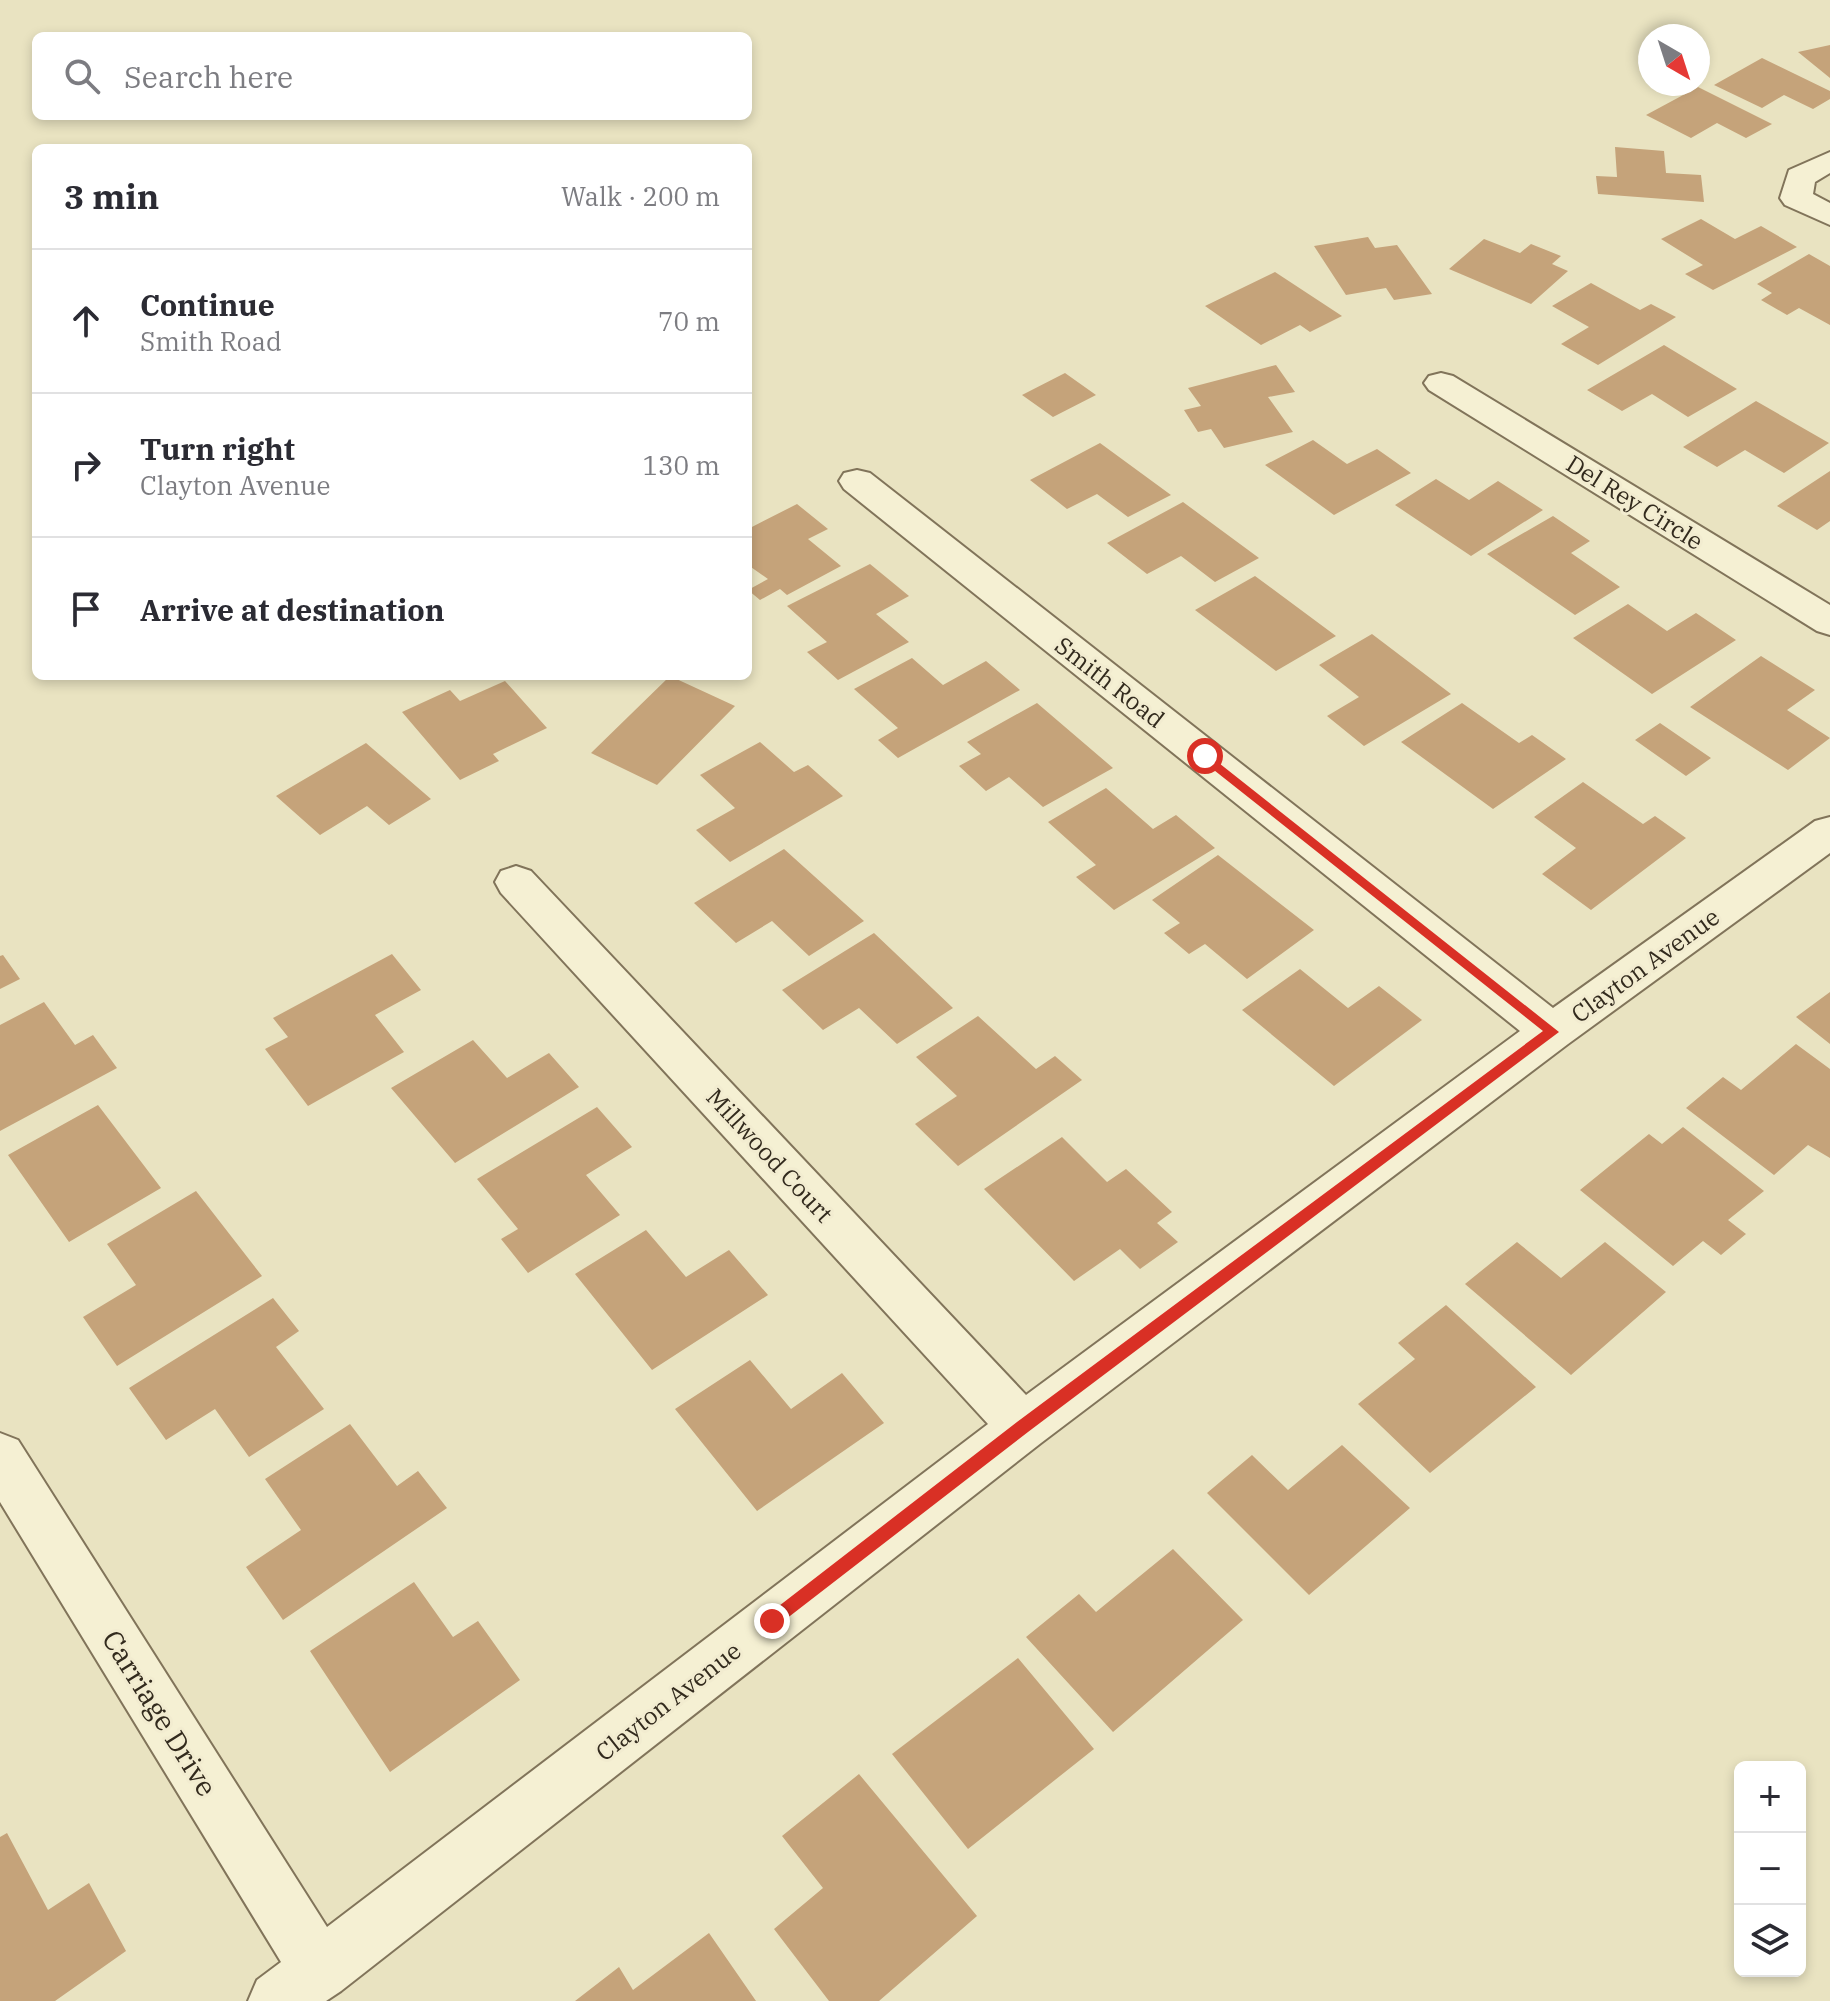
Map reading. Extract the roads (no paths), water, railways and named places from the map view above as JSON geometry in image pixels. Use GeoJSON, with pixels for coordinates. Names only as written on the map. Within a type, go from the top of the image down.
{"type":"FeatureCollection","features":[{"type":"Feature","properties":{"kind":"street"},"geometry":{"type":"LineString","coordinates":[[1830,161],[1800,177],[1796,198],[1830,215]]}},
{"type":"Feature","properties":{"kind":"street","name":"Del Rey Circle"},"geometry":{"type":"LineString","coordinates":[[1441,383],[1830,622]]}},
{"type":"Feature","properties":{"kind":"street","name":"Smith Road"},"geometry":{"type":"LineString","coordinates":[[857,481],[1552,1032]]}},
{"type":"Feature","properties":{"kind":"street","name":"Clayton Avenue"},"geometry":{"type":"LineString","coordinates":[[299,1985],[1023,1427],[1552,1032],[1830,832]]}},
{"type":"Feature","properties":{"kind":"street","name":"Millwood Court"},"geometry":{"type":"LineString","coordinates":[[516,882],[1023,1427]]}},
{"type":"Feature","properties":{"kind":"street","name":"Carriage Drive"},"geometry":{"type":"LineString","coordinates":[[0,1456],[299,1985]]}}]}
